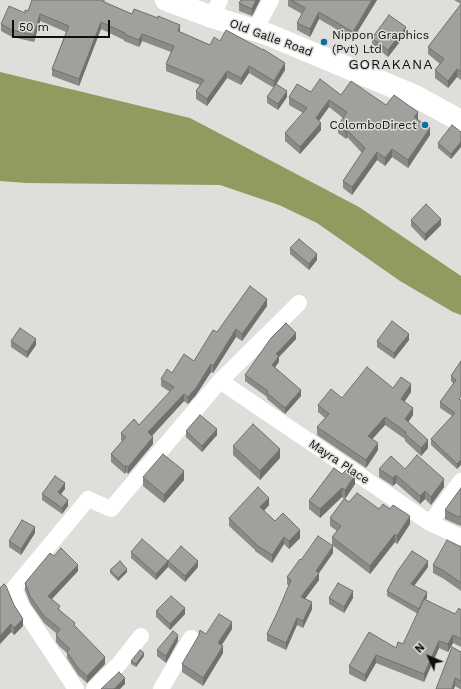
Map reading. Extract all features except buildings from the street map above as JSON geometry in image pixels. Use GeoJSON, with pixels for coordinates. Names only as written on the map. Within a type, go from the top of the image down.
{"type":"FeatureCollection","features":[{"type":"Feature","properties":{"kind":"highway","name":"Old Galle Road"},"geometry":{"type":"LineString","coordinates":[[166,0],[216,8],[255,30],[415,96],[458,116]]}},
{"type":"Feature","properties":{"kind":"street"},"geometry":{"type":"LineString","coordinates":[[255,30],[272,0]]}},
{"type":"Feature","properties":{"kind":"street"},"geometry":{"type":"LineString","coordinates":[[76,689],[22,607],[14,588],[88,499],[111,508],[220,381],[300,302]]}},
{"type":"Feature","properties":{"kind":"street","name":"Mayra Place"},"geometry":{"type":"LineString","coordinates":[[220,381],[430,523],[461,537]]}},
{"type":"Feature","properties":{"kind":"street"},"geometry":{"type":"LineString","coordinates":[[430,523],[461,482]]}},
{"type":"Feature","properties":{"kind":"street"},"geometry":{"type":"LineString","coordinates":[[94,689],[119,664],[141,636]]}},
{"type":"Feature","properties":{"kind":"street"},"geometry":{"type":"LineString","coordinates":[[161,689],[191,638]]}},
{"type":"Feature","properties":{"kind":"shaded area"},"geometry":{"type":"Polygon","coordinates":[[[0,72],[190,118],[359,207],[461,276],[461,315],[453,312],[400,281],[317,223],[279,205],[220,185],[26,183],[0,181],[0,72]]]}},
{"type":"Feature","properties":{"kind":"place","name":"Nippon Graphics (Pvt) Ltd"},"geometry":{"type":"Point","coordinates":[324,42]}},
{"type":"Feature","properties":{"kind":"place","name":"ColomboDirect"},"geometry":{"type":"Point","coordinates":[425,125]}},
{"type":"Feature","properties":{"kind":"district","name":"GORAKANA"},"geometry":{"type":"Point","coordinates":[391,65]}}]}
